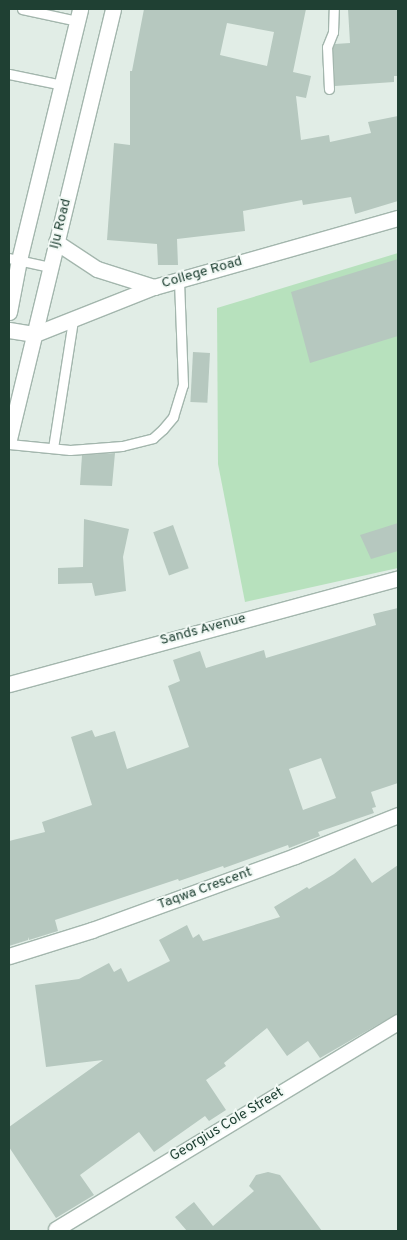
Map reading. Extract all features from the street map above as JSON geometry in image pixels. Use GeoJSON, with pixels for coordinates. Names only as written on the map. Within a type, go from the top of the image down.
{"type":"FeatureCollection","features":[{"type":"Feature","properties":{"kind":"street","name":"Iju Road"},"geometry":{"type":"LineString","coordinates":[[9,439],[113,9]]}},
{"type":"Feature","properties":{"kind":"street"},"geometry":{"type":"LineString","coordinates":[[9,312],[14,259],[62,85],[79,15]]}},
{"type":"Feature","properties":{"kind":"street","name":"College Road"},"geometry":{"type":"LineString","coordinates":[[9,330],[35,334],[154,287],[398,218]]}},
{"type":"Feature","properties":{"kind":"street"},"geometry":{"type":"LineString","coordinates":[[56,242],[97,269],[154,287]]}},
{"type":"Feature","properties":{"kind":"street","name":"Sands Avenue"},"geometry":{"type":"LineString","coordinates":[[9,684],[398,578]]}},
{"type":"Feature","properties":{"kind":"street","name":"Taqwa Crescent"},"geometry":{"type":"LineString","coordinates":[[9,956],[92,930],[296,856],[398,815]]}},
{"type":"Feature","properties":{"kind":"street","name":"Georgius Cole Street"},"geometry":{"type":"LineString","coordinates":[[56,1229],[398,1022]]}},
{"type":"Feature","properties":{"kind":"lane"},"geometry":{"type":"LineString","coordinates":[[22,9],[79,15]]}},
{"type":"Feature","properties":{"kind":"lane"},"geometry":{"type":"LineString","coordinates":[[329,89],[328,47],[333,32],[334,9]]}},
{"type":"Feature","properties":{"kind":"lane"},"geometry":{"type":"LineString","coordinates":[[9,74],[62,85]]}},
{"type":"Feature","properties":{"kind":"lane"},"geometry":{"type":"LineString","coordinates":[[14,259],[50,267]]}},
{"type":"Feature","properties":{"kind":"lane"},"geometry":{"type":"LineString","coordinates":[[9,444],[70,450],[122,446],[153,438],[173,417],[183,385],[179,280]]}},
{"type":"Feature","properties":{"kind":"lane"},"geometry":{"type":"LineString","coordinates":[[53,448],[73,320]]}},
{"type":"Feature","properties":{"kind":"green space"},"geometry":{"type":"Polygon","coordinates":[[[398,253],[398,568],[245,602],[218,464],[217,308],[398,253]]]}},
{"type":"Feature","properties":{"kind":"building"},"geometry":{"type":"Polygon","coordinates":[[[144,9],[306,9],[293,72],[311,76],[306,98],[296,96],[301,140],[329,135],[330,142],[371,133],[368,122],[398,116],[398,201],[355,214],[351,197],[303,205],[302,200],[243,211],[245,231],[177,239],[178,265],[158,265],[157,244],[107,240],[114,143],[130,145],[130,71],[132,71],[144,9]],[[227,23],[220,55],[267,66],[274,32],[227,23]]]}},
{"type":"Feature","properties":{"kind":"building"},"geometry":{"type":"Polygon","coordinates":[[[348,9],[398,9],[398,76],[394,76],[394,82],[335,86],[333,48],[335,44],[350,43],[348,9]]]}},
{"type":"Feature","properties":{"kind":"building"},"geometry":{"type":"Polygon","coordinates":[[[398,259],[398,336],[310,363],[291,292],[398,259]]]}},
{"type":"Feature","properties":{"kind":"building"},"geometry":{"type":"Polygon","coordinates":[[[193,352],[210,353],[207,403],[190,402],[193,352]]]}},
{"type":"Feature","properties":{"kind":"building"},"geometry":{"type":"Polygon","coordinates":[[[115,453],[112,486],[80,485],[82,455],[115,453]]]}},
{"type":"Feature","properties":{"kind":"building"},"geometry":{"type":"Polygon","coordinates":[[[84,519],[129,529],[123,557],[126,591],[95,596],[92,583],[58,584],[58,568],[83,567],[84,519]]]}},
{"type":"Feature","properties":{"kind":"building"},"geometry":{"type":"Polygon","coordinates":[[[398,523],[398,551],[371,559],[360,535],[398,523]]]}},
{"type":"Feature","properties":{"kind":"building"},"geometry":{"type":"Polygon","coordinates":[[[173,525],[189,568],[169,575],[153,532],[173,525]]]}},
{"type":"Feature","properties":{"kind":"building"},"geometry":{"type":"Polygon","coordinates":[[[398,608],[398,783],[371,792],[376,807],[372,808],[374,813],[318,832],[320,836],[289,848],[288,845],[224,868],[223,866],[179,881],[178,879],[55,920],[58,931],[29,940],[29,937],[28,940],[9,946],[9,841],[45,832],[42,822],[92,805],[71,737],[92,730],[95,737],[115,731],[127,769],[189,747],[168,686],[180,681],[173,660],[200,651],[206,668],[264,650],[266,658],[376,625],[373,614],[398,608]],[[321,758],[289,769],[303,810],[336,798],[321,758]]]}},
{"type":"Feature","properties":{"kind":"building"},"geometry":{"type":"Polygon","coordinates":[[[355,858],[372,883],[398,865],[398,1013],[320,1058],[308,1041],[287,1056],[267,1028],[224,1063],[226,1066],[206,1080],[226,1110],[209,1121],[205,1116],[154,1152],[139,1132],[80,1175],[94,1195],[56,1218],[9,1147],[9,1127],[103,1060],[46,1067],[35,985],[79,979],[109,963],[114,972],[121,968],[128,982],[170,961],[159,940],[187,925],[193,938],[199,934],[203,941],[280,917],[274,907],[307,887],[309,889],[334,874],[355,858]]]}},
{"type":"Feature","properties":{"kind":"building"},"geometry":{"type":"Polygon","coordinates":[[[268,1172],[280,1175],[322,1231],[187,1231],[175,1217],[194,1202],[213,1226],[254,1191],[249,1186],[256,1175],[268,1172]]]}}]}
